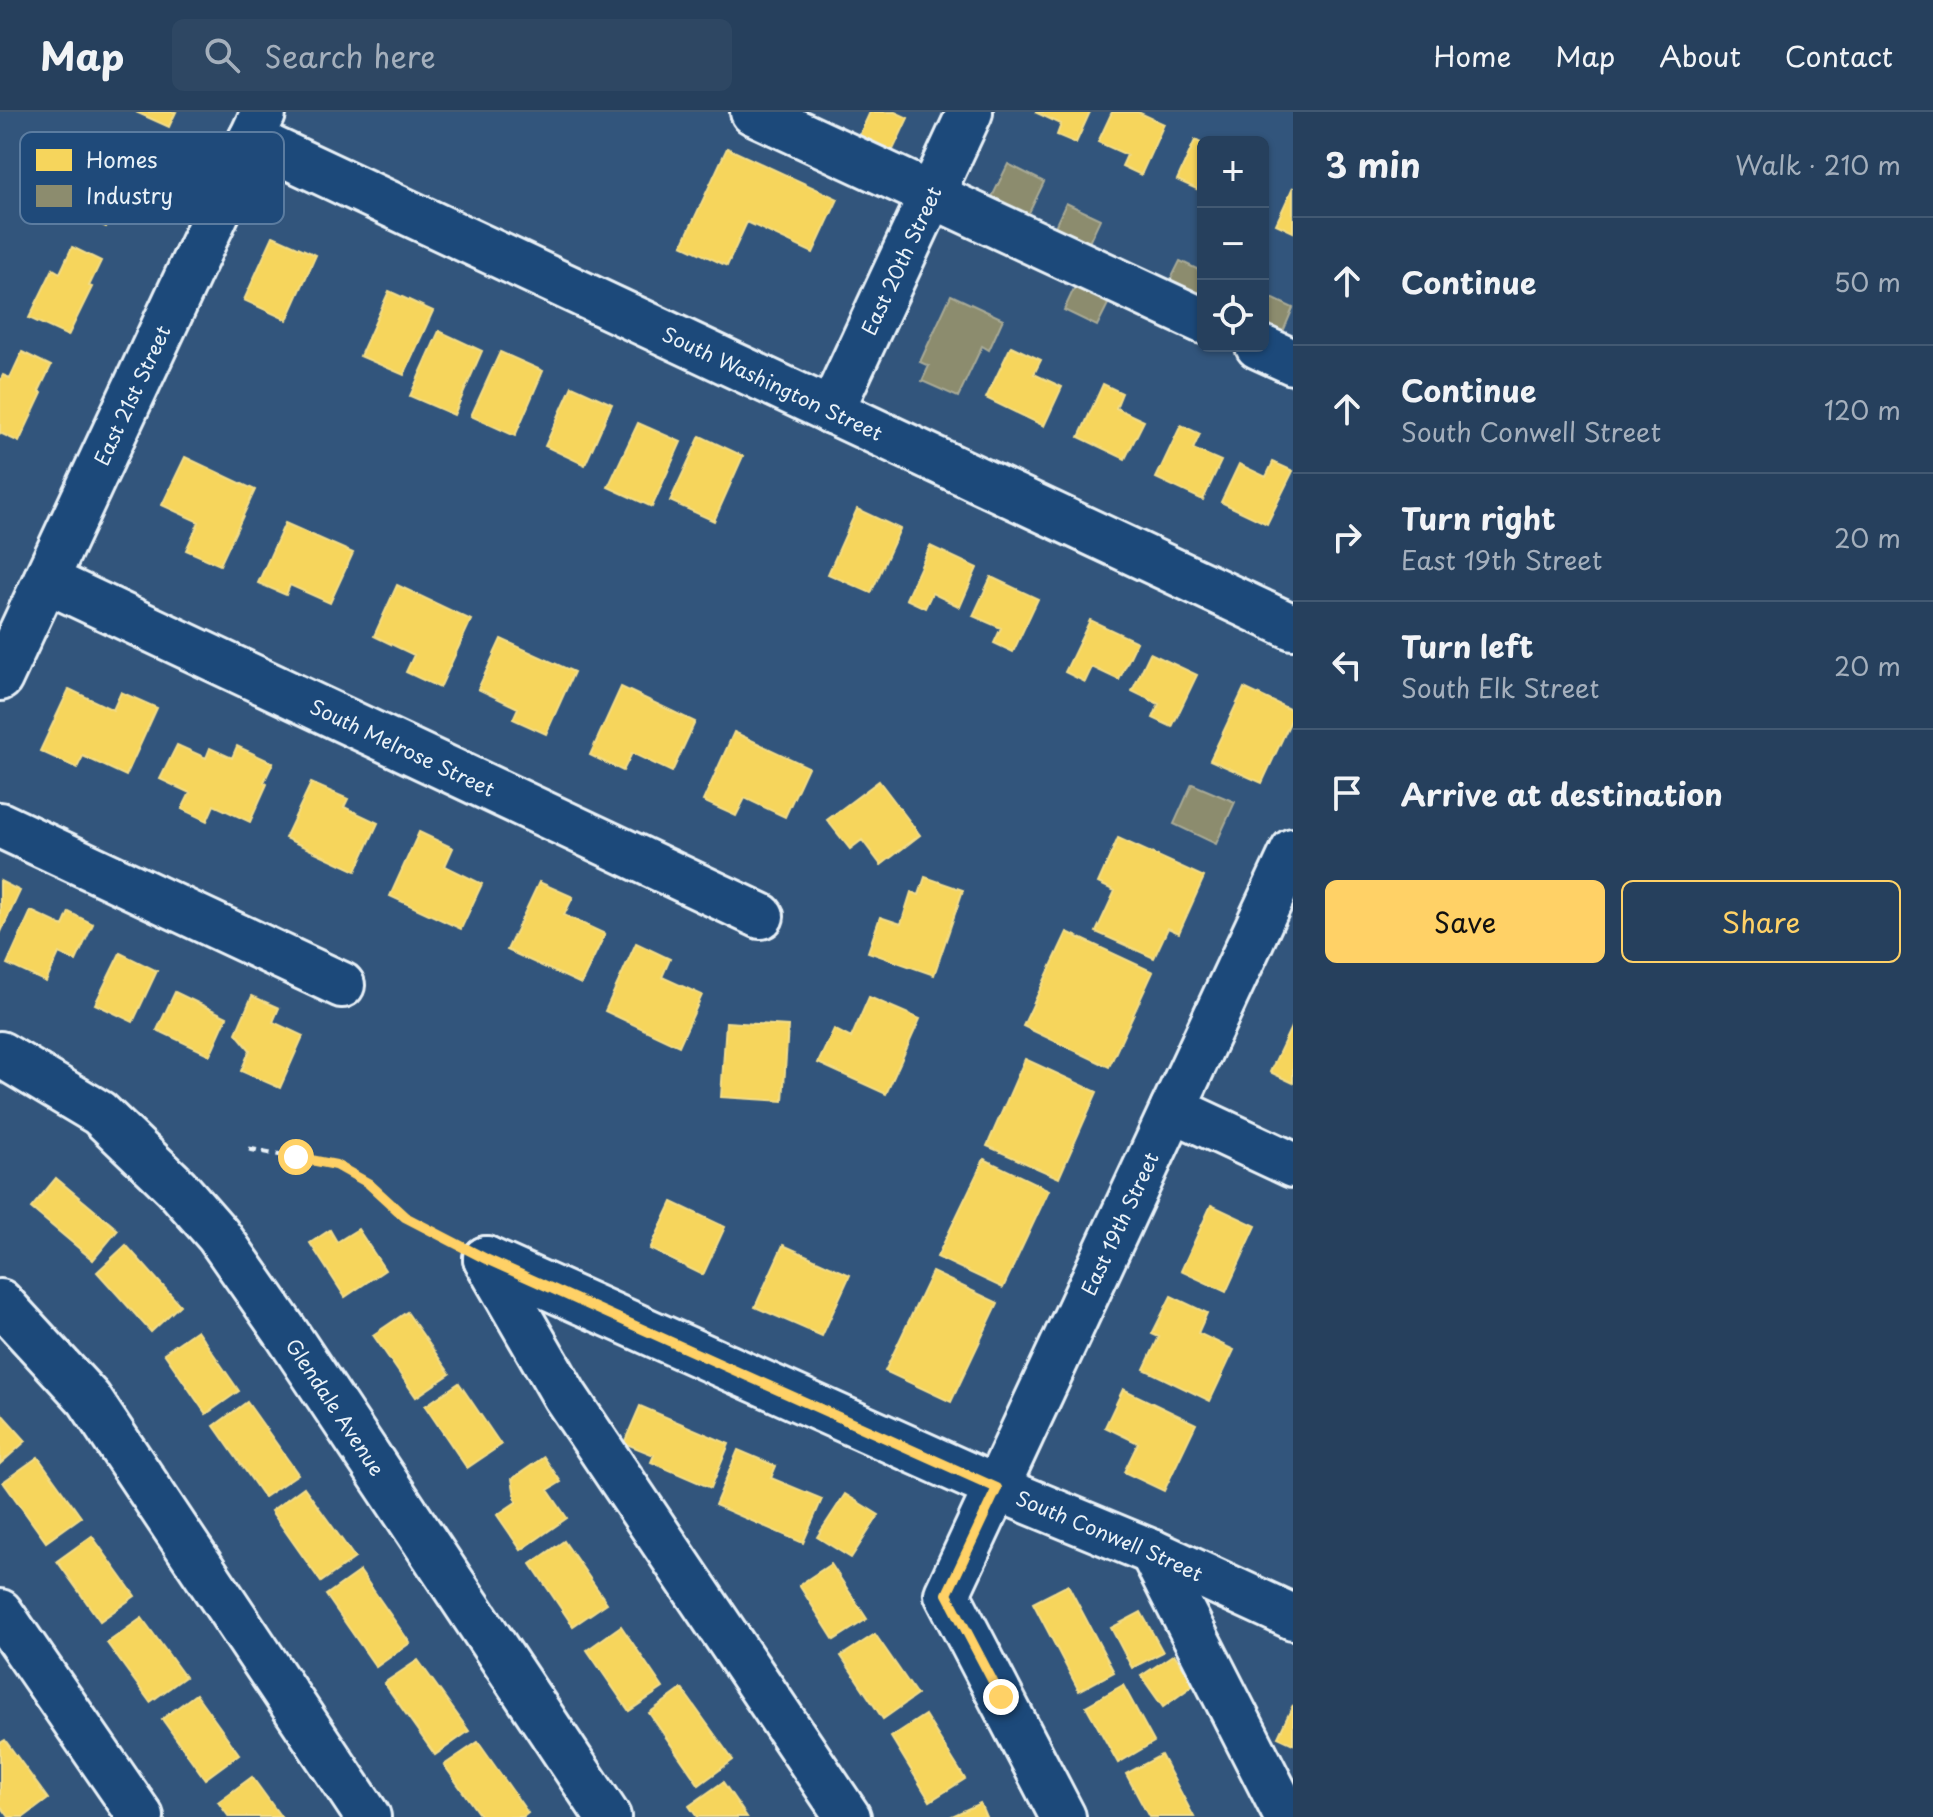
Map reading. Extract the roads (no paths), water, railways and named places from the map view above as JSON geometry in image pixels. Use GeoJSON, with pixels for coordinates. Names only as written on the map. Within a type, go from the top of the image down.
{"type":"FeatureCollection","features":[{"type":"Feature","properties":{"kind":"street"},"geometry":{"type":"LineString","coordinates":[[753,112],[1197,318]]}},
{"type":"Feature","properties":{"kind":"street","name":"East 20th Street"},"geometry":{"type":"LineString","coordinates":[[831,411],[970,112]]}},
{"type":"Feature","properties":{"kind":"street","name":"South Washington Street"},"geometry":{"type":"LineString","coordinates":[[284,139],[831,411],[1293,627]]}},
{"type":"Feature","properties":{"kind":"street","name":"East 21st Street"},"geometry":{"type":"LineString","coordinates":[[0,678],[212,224]]}},
{"type":"Feature","properties":{"kind":"street"},"geometry":{"type":"LineString","coordinates":[[1269,351],[1293,362]]}},
{"type":"Feature","properties":{"kind":"street","name":"South Melrose Street"},"geometry":{"type":"LineString","coordinates":[[46,580],[761,916]]}},
{"type":"Feature","properties":{"kind":"street"},"geometry":{"type":"LineString","coordinates":[[0,825],[342,985]]}},
{"type":"Feature","properties":{"kind":"street","name":"East 19th Street"},"geometry":{"type":"LineString","coordinates":[[1063,1817],[947,1594],[1293,851]]}},
{"type":"Feature","properties":{"kind":"street","name":"Glendale Avenue"},"geometry":{"type":"LineString","coordinates":[[0,1054],[99,1113],[176,1187],[218,1235],[294,1344],[608,1817]]}},
{"type":"Feature","properties":{"kind":"street"},"geometry":{"type":"LineString","coordinates":[[1173,1109],[1293,1165]]}},
{"type":"Feature","properties":{"kind":"street","name":"South Conwell Street"},"geometry":{"type":"LineString","coordinates":[[848,1817],[565,1396],[486,1259],[1293,1617]]}},
{"type":"Feature","properties":{"kind":"street"},"geometry":{"type":"LineString","coordinates":[[0,1302],[89,1399],[368,1817]]}},
{"type":"Feature","properties":{"kind":"street"},"geometry":{"type":"LineString","coordinates":[[1152,1552],[1287,1817]]}},
{"type":"Feature","properties":{"kind":"street"},"geometry":{"type":"LineString","coordinates":[[0,1612],[141,1817]]}}]}
